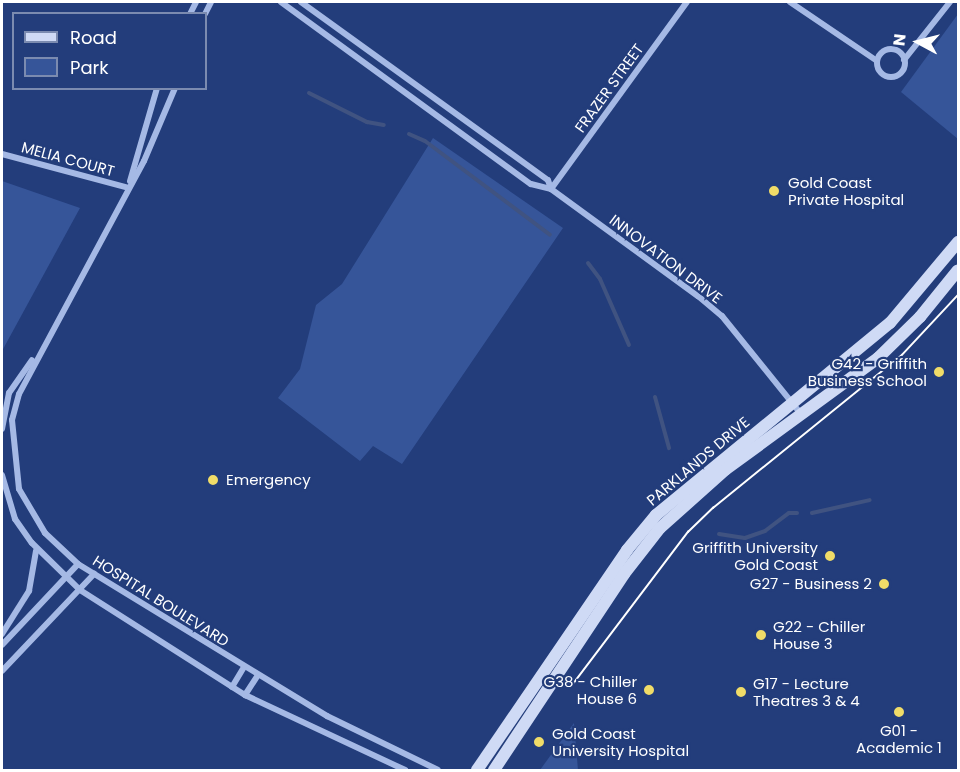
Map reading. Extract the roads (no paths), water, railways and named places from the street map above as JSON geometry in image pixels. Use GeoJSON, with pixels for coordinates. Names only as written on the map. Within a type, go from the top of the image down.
{"type":"FeatureCollection","features":[{"type":"Feature","properties":{"kind":"street","name":"INNOVATION DRIVE"},"geometry":{"type":"LineString","coordinates":[[281,2],[531,184],[551,189],[713,307],[802,415]]}},
{"type":"Feature","properties":{"kind":"street","name":"INNOVATION DRIVE"},"geometry":{"type":"LineString","coordinates":[[301,2],[548,180],[551,189]]}},
{"type":"Feature","properties":{"kind":"street","name":"FRAZER STREET"},"geometry":{"type":"LineString","coordinates":[[551,189],[687,2]]}},
{"type":"Feature","properties":{"kind":"street"},"geometry":{"type":"LineString","coordinates":[[790,2],[877,61],[879,71],[890,77],[900,75],[904,60],[950,2]]}},
{"type":"Feature","properties":{"kind":"street"},"geometry":{"type":"LineString","coordinates":[[877,61],[883,52],[892,50],[904,60]]}},
{"type":"Feature","properties":{"kind":"street"},"geometry":{"type":"LineString","coordinates":[[129,188],[156,90]]}},
{"type":"Feature","properties":{"kind":"street"},"geometry":{"type":"LineString","coordinates":[[129,188],[174,90]]}},
{"type":"Feature","properties":{"kind":"street","name":"MELIA COURT"},"geometry":{"type":"LineString","coordinates":[[2,154],[129,188]]}},
{"type":"Feature","properties":{"kind":"street","name":"HOSPITAL BOULEVARD"},"geometry":{"type":"LineString","coordinates":[[2,429],[9,393],[36,356],[129,188]]}},
{"type":"Feature","properties":{"kind":"street","name":"PARKLANDS DRIVE"},"geometry":{"type":"LineString","coordinates":[[477,771],[643,529],[688,485],[890,323],[958,242]]}},
{"type":"Feature","properties":{"kind":"street","name":"PARKLANDS DRIVE"},"geometry":{"type":"LineString","coordinates":[[494,771],[648,542],[687,500],[892,346],[958,270]]}},
{"type":"Feature","properties":{"kind":"street","name":"HOSPITAL BOULEVARD"},"geometry":{"type":"LineString","coordinates":[[36,356],[12,420],[20,489],[45,533],[78,564],[244,667],[377,743],[438,771]]}},
{"type":"Feature","properties":{"kind":"street"},"geometry":{"type":"LineString","coordinates":[[2,475],[15,519],[36,549],[80,590],[245,695],[405,771]]}},
{"type":"Feature","properties":{"kind":"street"},"geometry":{"type":"LineString","coordinates":[[2,634],[33,583],[36,549]]}},
{"type":"Feature","properties":{"kind":"street"},"geometry":{"type":"LineString","coordinates":[[2,645],[78,564]]}},
{"type":"Feature","properties":{"kind":"street"},"geometry":{"type":"LineString","coordinates":[[2,671],[94,574]]}},
{"type":"Feature","properties":{"kind":"street"},"geometry":{"type":"LineString","coordinates":[[232,687],[244,667]]}},
{"type":"Feature","properties":{"kind":"street"},"geometry":{"type":"LineString","coordinates":[[245,695],[258,675]]}},
{"type":"Feature","properties":{"kind":"waterway"},"geometry":{"type":"LineString","coordinates":[[309,93],[367,122],[384,125]]}},
{"type":"Feature","properties":{"kind":"waterway"},"geometry":{"type":"LineString","coordinates":[[409,134],[425,141],[550,235]]}},
{"type":"Feature","properties":{"kind":"waterway"},"geometry":{"type":"LineString","coordinates":[[588,263],[600,279],[629,345]]}},
{"type":"Feature","properties":{"kind":"waterway"},"geometry":{"type":"LineString","coordinates":[[655,397],[669,448]]}},
{"type":"Feature","properties":{"kind":"waterway"},"geometry":{"type":"LineString","coordinates":[[812,513],[870,500]]}},
{"type":"Feature","properties":{"kind":"waterway"},"geometry":{"type":"LineString","coordinates":[[719,534],[745,538],[765,531],[789,513],[797,513]]}},
{"type":"Feature","properties":{"kind":"tram line"},"geometry":{"type":"LineString","coordinates":[[573,684],[688,532],[713,508],[902,355],[958,295]]}},
{"type":"Feature","properties":{"kind":"place","name":"Gold Coast Private Hospital"},"geometry":{"type":"Point","coordinates":[774,191]}},
{"type":"Feature","properties":{"kind":"place","name":"G42 - Griffith Business School"},"geometry":{"type":"Point","coordinates":[939,372]}},
{"type":"Feature","properties":{"kind":"place","name":"Emergency"},"geometry":{"type":"Point","coordinates":[213,480]}},
{"type":"Feature","properties":{"kind":"place","name":"Griffith University Gold Coast"},"geometry":{"type":"Point","coordinates":[830,556]}},
{"type":"Feature","properties":{"kind":"place","name":"G27 - Business 2"},"geometry":{"type":"Point","coordinates":[884,584]}},
{"type":"Feature","properties":{"kind":"place","name":"G22 - Chiller House 3"},"geometry":{"type":"Point","coordinates":[761,635]}},
{"type":"Feature","properties":{"kind":"place","name":"G38 - Chiller House 6"},"geometry":{"type":"Point","coordinates":[649,690]}},
{"type":"Feature","properties":{"kind":"place","name":"G17 - Lecture Theatres 3 & 4"},"geometry":{"type":"Point","coordinates":[741,692]}},
{"type":"Feature","properties":{"kind":"place","name":"G01 - Academic 1"},"geometry":{"type":"Point","coordinates":[899,712]}},
{"type":"Feature","properties":{"kind":"place","name":"Gold Coast University Hospital"},"geometry":{"type":"Point","coordinates":[539,742]}}]}
